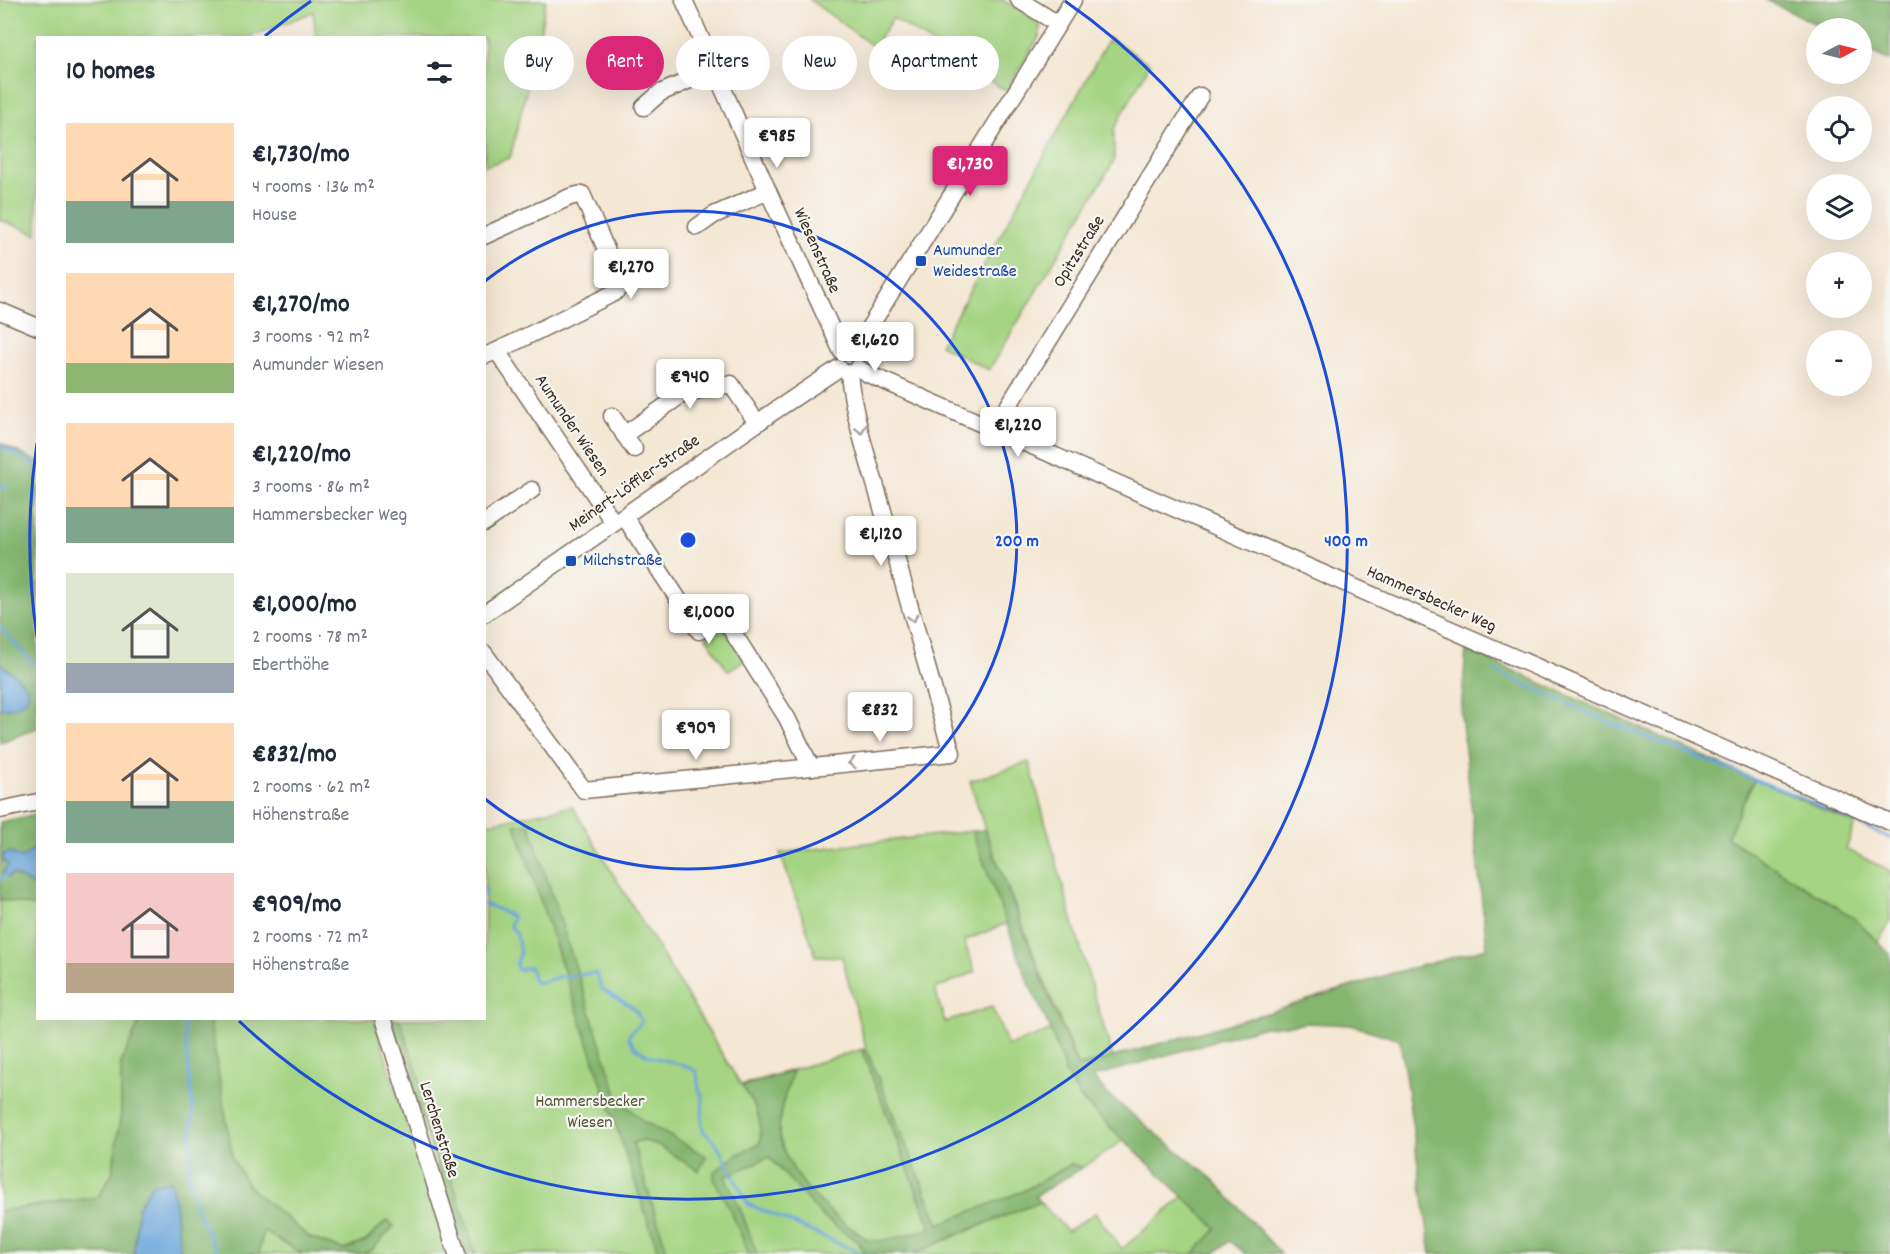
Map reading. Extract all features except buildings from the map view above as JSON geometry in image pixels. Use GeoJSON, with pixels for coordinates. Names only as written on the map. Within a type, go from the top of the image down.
{"type":"FeatureCollection","features":[{"type":"Feature","properties":{"kind":"street","name":"Wiesenstraße"},"geometry":{"type":"LineString","coordinates":[[684,0],[700,36]]}},
{"type":"Feature","properties":{"kind":"street"},"geometry":{"type":"LineString","coordinates":[[1019,0],[1058,24]]}},
{"type":"Feature","properties":{"kind":"street"},"geometry":{"type":"LineString","coordinates":[[486,656],[584,790],[952,753],[850,387],[848,363],[1073,0]]}},
{"type":"Feature","properties":{"kind":"street"},"geometry":{"type":"LineString","coordinates":[[644,107],[660,93],[676,86]]}},
{"type":"Feature","properties":{"kind":"street","name":"Wiesenstraße"},"geometry":{"type":"LineString","coordinates":[[724,90],[848,363]]}},
{"type":"Feature","properties":{"kind":"street","name":"Opitzstraße"},"geometry":{"type":"LineString","coordinates":[[994,429],[1200,96]]}},
{"type":"Feature","properties":{"kind":"street"},"geometry":{"type":"LineString","coordinates":[[698,227],[714,215],[768,191]]}},
{"type":"Feature","properties":{"kind":"street","name":"Aumunder Wiesen"},"geometry":{"type":"LineString","coordinates":[[486,235],[570,197],[582,194],[619,279],[620,287],[491,353],[619,519],[699,631],[722,615],[787,718],[811,767]]}},
{"type":"Feature","properties":{"kind":"street"},"geometry":{"type":"LineString","coordinates":[[0,311],[36,326]]}},
{"type":"Feature","properties":{"kind":"street","name":"Meinert-Löffler-Straße"},"geometry":{"type":"LineString","coordinates":[[486,613],[848,363]]}},
{"type":"Feature","properties":{"kind":"street","name":"Hammersbecker Weg"},"geometry":{"type":"LineString","coordinates":[[848,363],[868,374],[1890,822]]}},
{"type":"Feature","properties":{"kind":"street"},"geometry":{"type":"LineString","coordinates":[[612,416],[629,442],[684,393],[731,384],[758,423]]}},
{"type":"Feature","properties":{"kind":"street"},"geometry":{"type":"LineString","coordinates":[[486,522],[532,490]]}},
{"type":"Feature","properties":{"kind":"street"},"geometry":{"type":"LineString","coordinates":[[0,810],[36,802]]}},
{"type":"Feature","properties":{"kind":"street","name":"Lerchenstraße"},"geometry":{"type":"LineString","coordinates":[[384,1020],[456,1254]]}},
{"type":"Feature","properties":{"kind":"green space"},"geometry":{"type":"Polygon","coordinates":[[[0,0],[546,0],[540,36],[504,36],[504,90],[527,90],[510,158],[486,166],[486,36],[316,36],[313,12],[253,36],[36,36],[36,234],[0,220],[0,0]]]}},
{"type":"Feature","properties":{"kind":"green space"},"geometry":{"type":"Polygon","coordinates":[[[810,0],[1003,0],[1034,19],[1040,26],[1040,35],[1006,91],[999,86],[999,36],[921,36],[893,18],[881,36],[869,36],[869,43],[810,0]]]}},
{"type":"Feature","properties":{"kind":"green space"},"geometry":{"type":"Polygon","coordinates":[[[1766,0],[1890,0],[1890,61],[1872,52],[1872,18],[1806,19],[1766,0]]]}},
{"type":"Feature","properties":{"kind":"green space"},"geometry":{"type":"Polygon","coordinates":[[[1109,38],[1150,64],[1114,129],[1114,161],[989,370],[940,345],[1109,38]]]}},
{"type":"Feature","properties":{"kind":"green space"},"geometry":{"type":"Polygon","coordinates":[[[0,443],[36,461],[36,728],[0,743],[0,443]]]}},
{"type":"Feature","properties":{"kind":"green space"},"geometry":{"type":"Polygon","coordinates":[[[718,629],[726,630],[745,660],[728,671],[706,637],[718,629]]]}},
{"type":"Feature","properties":{"kind":"green space"},"geometry":{"type":"Polygon","coordinates":[[[1466,649],[1754,779],[1727,838],[1853,917],[1890,954],[1890,1254],[1431,1254],[1400,1040],[1351,1025],[1309,1023],[1258,1028],[1093,1077],[1107,1094],[1214,1180],[1281,1254],[1246,1254],[1230,1241],[1214,1254],[1193,1254],[1217,1229],[1081,1099],[1067,1076],[1051,1031],[1027,979],[972,831],[985,830],[1078,1067],[1267,1013],[1390,974],[1487,948],[1461,714],[1466,649]]]}},
{"type":"Feature","properties":{"kind":"green space"},"geometry":{"type":"Polygon","coordinates":[[[1029,762],[1113,1058],[1078,1067],[985,830],[970,781],[1029,762]]]}},
{"type":"Feature","properties":{"kind":"green space"},"geometry":{"type":"Polygon","coordinates":[[[1754,779],[1855,824],[1846,849],[1890,871],[1890,922],[1878,942],[1853,917],[1727,838],[1754,779]]]}},
{"type":"Feature","properties":{"kind":"green space","name":"Hammersbecker Wiesen"},"geometry":{"type":"Polygon","coordinates":[[[572,806],[741,1085],[863,1049],[907,1149],[866,1049],[842,957],[816,956],[780,853],[972,831],[1007,923],[964,941],[975,972],[935,989],[945,1022],[992,1007],[1008,1046],[1051,1031],[1067,1076],[1081,1099],[1124,1140],[1082,1168],[1071,1164],[916,1252],[1040,1202],[1067,1231],[1095,1213],[1122,1249],[1184,1196],[1217,1229],[1193,1254],[466,1254],[393,1020],[486,1020],[486,824],[572,806]]]}},
{"type":"Feature","properties":{"kind":"green space"},"geometry":{"type":"Polygon","coordinates":[[[36,814],[36,848],[8,865],[3,873],[8,877],[13,874],[36,887],[36,907],[0,899],[0,822],[36,814]]]}},
{"type":"Feature","properties":{"kind":"green space"},"geometry":{"type":"Polygon","coordinates":[[[529,823],[618,1098],[643,1121],[706,1156],[699,1171],[658,1145],[642,1140],[633,1143],[668,1254],[659,1254],[515,825],[529,823]]]}},
{"type":"Feature","properties":{"kind":"green space"},"geometry":{"type":"Polygon","coordinates":[[[0,899],[36,907],[36,1020],[141,1020],[121,1063],[121,1113],[112,1174],[98,1197],[0,1211],[0,899]]]}},
{"type":"Feature","properties":{"kind":"green space"},"geometry":{"type":"Polygon","coordinates":[[[141,1020],[209,1020],[233,1160],[250,1188],[310,1238],[344,1250],[366,1241],[387,1220],[394,1226],[373,1249],[362,1254],[303,1254],[263,1231],[259,1254],[181,1254],[171,1182],[138,1207],[134,1254],[0,1254],[0,1211],[98,1197],[112,1174],[121,1113],[121,1063],[141,1020]]]}},
{"type":"Feature","properties":{"kind":"green space"},"geometry":{"type":"Polygon","coordinates":[[[209,1020],[374,1020],[447,1254],[362,1254],[373,1249],[393,1226],[387,1220],[366,1241],[345,1250],[310,1238],[250,1188],[233,1160],[209,1020]]]}},
{"type":"Feature","properties":{"kind":"green space"},"geometry":{"type":"Polygon","coordinates":[[[391,1020],[400,1020],[476,1254],[464,1254],[391,1020]]]}},
{"type":"Feature","properties":{"kind":"green space"},"geometry":{"type":"Polygon","coordinates":[[[866,1049],[939,1224],[1023,1191],[1071,1164],[1082,1168],[1035,1196],[1040,1202],[914,1254],[865,1254],[858,1242],[823,1217],[769,1157],[725,1177],[739,1205],[757,1254],[749,1254],[714,1179],[714,1172],[735,1156],[760,1143],[757,1113],[742,1086],[793,1071],[785,1095],[779,1131],[784,1152],[810,1191],[833,1214],[868,1240],[890,1239],[931,1228],[862,1051],[866,1049]]]}},
{"type":"Feature","properties":{"kind":"green space"},"geometry":{"type":"Polygon","coordinates":[[[262,1231],[303,1254],[259,1254],[262,1231]]]}},
{"type":"Feature","properties":{"kind":"water"},"geometry":{"type":"Polygon","coordinates":[[[0,663],[26,686],[28,697],[15,707],[0,709],[0,663]]]}},
{"type":"Feature","properties":{"kind":"water"},"geometry":{"type":"Polygon","coordinates":[[[36,848],[36,887],[13,874],[8,877],[3,873],[8,865],[3,861],[3,854],[9,852],[22,858],[36,848]]]}},
{"type":"Feature","properties":{"kind":"water"},"geometry":{"type":"Polygon","coordinates":[[[171,1181],[181,1254],[134,1254],[138,1207],[152,1184],[171,1181]]]}},
{"type":"Feature","properties":{"kind":"waterway"},"geometry":{"type":"LineString","coordinates":[[0,446],[36,465]]}},
{"type":"Feature","properties":{"kind":"waterway"},"geometry":{"type":"LineString","coordinates":[[0,488],[8,486]]}},
{"type":"Feature","properties":{"kind":"waterway"},"geometry":{"type":"LineString","coordinates":[[0,627],[36,667]]}},
{"type":"Feature","properties":{"kind":"waterway"},"geometry":{"type":"LineString","coordinates":[[1495,671],[1606,721],[1797,796],[1890,838]]}},
{"type":"Feature","properties":{"kind":"waterway"},"geometry":{"type":"LineString","coordinates":[[0,880],[8,874]]}},
{"type":"Feature","properties":{"kind":"waterway"},"geometry":{"type":"LineString","coordinates":[[486,905],[513,917],[510,926],[517,934],[520,953],[516,965],[518,970],[530,967],[534,981],[539,983],[558,977],[596,973],[602,989],[631,1006],[639,1016],[641,1023],[630,1033],[629,1038],[635,1047],[651,1056],[689,1067],[697,1072],[699,1090],[703,1098],[704,1132],[716,1143],[748,1204],[863,1254]]}},
{"type":"Feature","properties":{"kind":"waterway"},"geometry":{"type":"LineString","coordinates":[[183,1020],[193,1109],[189,1177],[198,1213],[218,1254]]}},
{"type":"Feature","properties":{"kind":"place","name":"Aumunder Weidestraße"},"geometry":{"type":"Point","coordinates":[921,261]}},
{"type":"Feature","properties":{"kind":"place","name":"Milchstraße"},"geometry":{"type":"Point","coordinates":[571,561]}}]}
